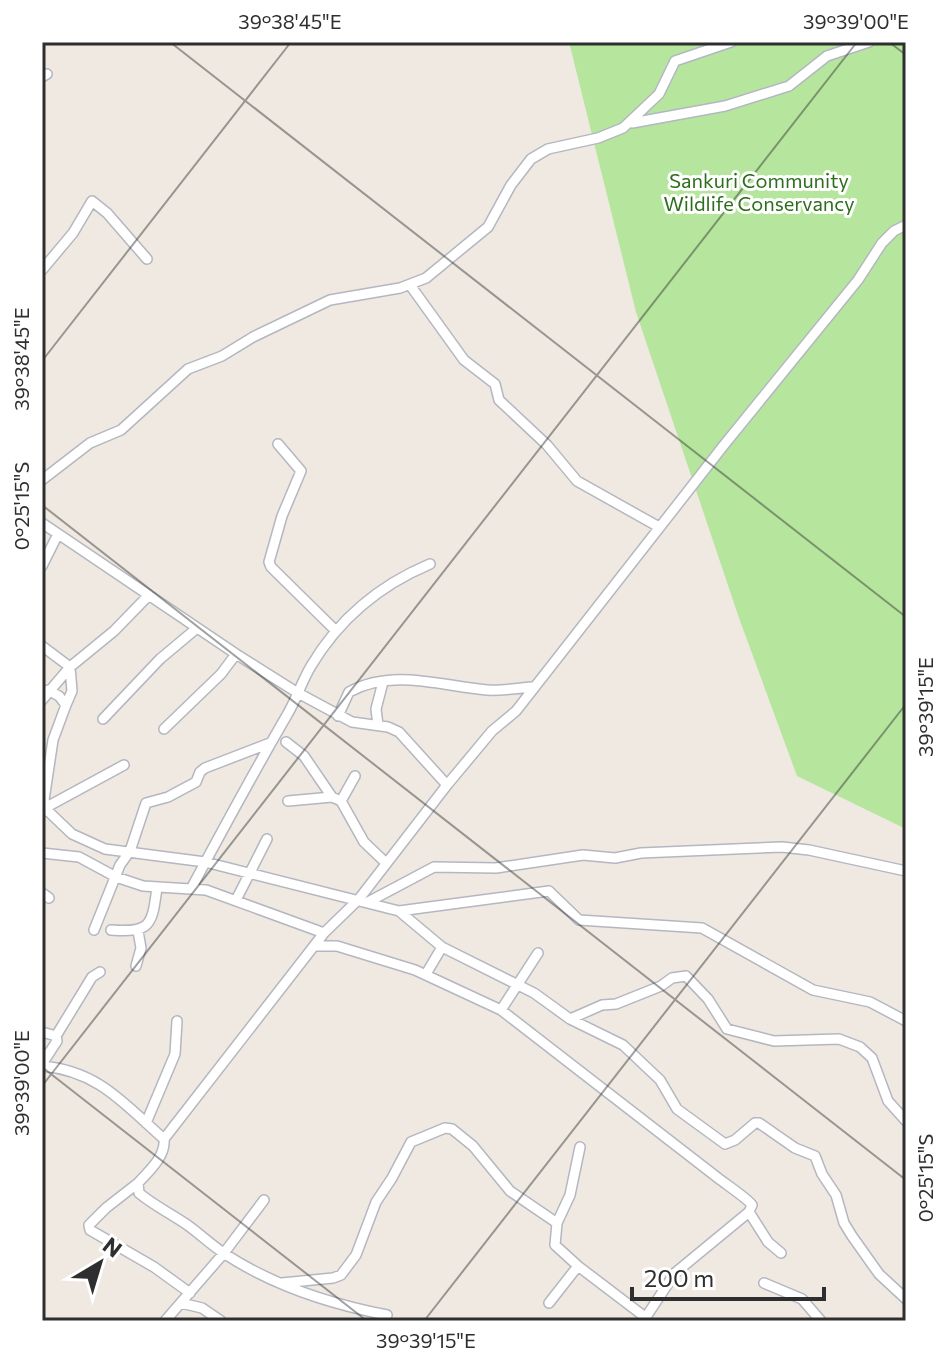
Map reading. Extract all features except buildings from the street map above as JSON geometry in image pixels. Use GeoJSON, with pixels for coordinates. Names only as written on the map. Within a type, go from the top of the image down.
{"type":"FeatureCollection","features":[{"type":"Feature","properties":{"kind":"street"},"geometry":{"type":"LineString","coordinates":[[42,480],[90,443],[121,430],[188,369],[222,356],[253,337],[330,300],[410,285],[426,278],[488,227],[511,185],[531,159],[548,149],[615,133],[629,124],[659,94],[675,61],[731,42]]}},
{"type":"Feature","properties":{"kind":"street"},"geometry":{"type":"LineString","coordinates":[[629,124],[725,106],[789,86],[827,56],[869,42]]}},
{"type":"Feature","properties":{"kind":"street"},"geometry":{"type":"LineString","coordinates":[[42,270],[73,233],[92,201],[107,213],[147,259]]}},
{"type":"Feature","properties":{"kind":"street"},"geometry":{"type":"LineString","coordinates":[[363,900],[386,863],[447,785],[500,723],[516,711],[858,280],[882,243],[906,225]]}},
{"type":"Feature","properties":{"kind":"street"},"geometry":{"type":"LineString","coordinates":[[410,285],[464,360],[495,384],[499,400],[547,445],[577,481],[659,527]]}},
{"type":"Feature","properties":{"kind":"street"},"geometry":{"type":"LineString","coordinates":[[278,444],[301,471],[282,516],[269,562],[336,631]]}},
{"type":"Feature","properties":{"kind":"street"},"geometry":{"type":"LineString","coordinates":[[42,523],[298,693],[352,722],[378,725],[399,732],[447,785]]}},
{"type":"Feature","properties":{"kind":"street"},"geometry":{"type":"LineString","coordinates":[[42,566],[58,534]]}},
{"type":"Feature","properties":{"kind":"street"},"geometry":{"type":"LineString","coordinates":[[192,887],[310,667],[336,631],[389,583],[430,564]]}},
{"type":"Feature","properties":{"kind":"street"},"geometry":{"type":"LineString","coordinates":[[42,700],[70,667],[114,631],[149,595]]}},
{"type":"Feature","properties":{"kind":"street"},"geometry":{"type":"LineString","coordinates":[[103,719],[160,659],[197,628]]}},
{"type":"Feature","properties":{"kind":"street"},"geometry":{"type":"LineString","coordinates":[[42,646],[70,667],[72,691],[53,740],[43,805],[72,834],[105,849],[205,862],[399,911],[442,947],[518,985],[570,1019],[623,1045],[660,1080],[677,1109],[725,1144],[759,1123],[795,1148],[815,1156],[822,1174],[840,1202],[844,1223],[852,1236],[879,1274],[906,1299]]}},
{"type":"Feature","properties":{"kind":"street"},"geometry":{"type":"LineString","coordinates":[[164,729],[221,674],[236,654]]}},
{"type":"Feature","properties":{"kind":"street"},"geometry":{"type":"LineString","coordinates":[[338,716],[349,692],[383,682],[408,679],[487,690],[532,687]]}},
{"type":"Feature","properties":{"kind":"street"},"geometry":{"type":"LineString","coordinates":[[378,725],[376,709],[383,682]]}},
{"type":"Feature","properties":{"kind":"street"},"geometry":{"type":"LineString","coordinates":[[48,690],[59,696],[66,705]]}},
{"type":"Feature","properties":{"kind":"street"},"geometry":{"type":"LineString","coordinates":[[94,930],[120,865],[130,851],[146,803],[168,797],[196,782],[205,768],[270,742]]}},
{"type":"Feature","properties":{"kind":"street"},"geometry":{"type":"LineString","coordinates":[[286,742],[304,756],[337,799],[364,842],[386,863]]}},
{"type":"Feature","properties":{"kind":"street"},"geometry":{"type":"LineString","coordinates":[[43,805],[124,765]]}},
{"type":"Feature","properties":{"kind":"street"},"geometry":{"type":"LineString","coordinates":[[288,801],[337,799],[355,776]]}},
{"type":"Feature","properties":{"kind":"street"},"geometry":{"type":"LineString","coordinates":[[236,900],[267,839]]}},
{"type":"Feature","properties":{"kind":"street"},"geometry":{"type":"LineString","coordinates":[[164,1139],[324,933],[363,900],[434,867],[496,868],[583,855],[615,858],[641,853],[782,847],[906,871]]}},
{"type":"Feature","properties":{"kind":"street"},"geometry":{"type":"LineString","coordinates":[[42,853],[79,857],[116,877],[157,888],[192,887],[324,933]]}},
{"type":"Feature","properties":{"kind":"street"},"geometry":{"type":"LineString","coordinates":[[111,930],[138,931],[148,925],[152,919],[157,888]]}},
{"type":"Feature","properties":{"kind":"street"},"geometry":{"type":"LineString","coordinates":[[399,911],[549,891],[579,920],[702,928],[813,990],[870,1002],[906,1021]]}},
{"type":"Feature","properties":{"kind":"street"},"geometry":{"type":"LineString","coordinates":[[136,966],[141,948],[138,931]]}},
{"type":"Feature","properties":{"kind":"street"},"geometry":{"type":"LineString","coordinates":[[316,946],[337,946],[426,974],[501,1010],[735,1193],[747,1199],[752,1205],[749,1212],[675,1273],[644,1319],[555,1245],[553,1238],[570,1195],[580,1147]]}},
{"type":"Feature","properties":{"kind":"street"},"geometry":{"type":"LineString","coordinates":[[426,974],[442,947]]}},
{"type":"Feature","properties":{"kind":"street"},"geometry":{"type":"LineString","coordinates":[[501,1010],[538,953]]}},
{"type":"Feature","properties":{"kind":"street"},"geometry":{"type":"LineString","coordinates":[[100,972],[92,977],[42,1065],[60,1068],[94,1081],[116,1094],[164,1139],[165,1145],[158,1160],[138,1183],[89,1225],[90,1230],[154,1267],[190,1293]]}},
{"type":"Feature","properties":{"kind":"street"},"geometry":{"type":"LineString","coordinates":[[570,1019],[602,1005],[616,1004],[639,995],[672,978],[686,976],[708,999],[727,1029],[774,1041],[839,1039],[860,1047],[872,1058],[888,1101],[906,1121]]}},
{"type":"Feature","properties":{"kind":"street"},"geometry":{"type":"LineString","coordinates":[[146,1123],[175,1054],[177,1021]]}},
{"type":"Feature","properties":{"kind":"street"},"geometry":{"type":"LineString","coordinates":[[42,1032],[56,1036]]}},
{"type":"Feature","properties":{"kind":"street"},"geometry":{"type":"LineString","coordinates":[[279,1284],[341,1275],[356,1255],[376,1202],[411,1142],[445,1128],[452,1129],[473,1146],[510,1191],[557,1223]]}},
{"type":"Feature","properties":{"kind":"street"},"geometry":{"type":"LineString","coordinates":[[138,1183],[139,1193],[147,1199],[224,1253],[279,1284],[298,1292],[387,1315]]}},
{"type":"Feature","properties":{"kind":"street"},"geometry":{"type":"LineString","coordinates":[[165,1321],[224,1253],[264,1200]]}},
{"type":"Feature","properties":{"kind":"street"},"geometry":{"type":"LineString","coordinates":[[749,1212],[768,1242],[781,1253]]}},
{"type":"Feature","properties":{"kind":"street"},"geometry":{"type":"LineString","coordinates":[[549,1303],[578,1266]]}},
{"type":"Feature","properties":{"kind":"street"},"geometry":{"type":"LineString","coordinates":[[764,1283],[802,1299],[821,1321]]}},
{"type":"Feature","properties":{"kind":"street"},"geometry":{"type":"LineString","coordinates":[[181,1303],[202,1308],[221,1321]]}},
{"type":"Feature","properties":{"kind":"green space","name":"Sankuri Community Wildlife Conservancy"},"geometry":{"type":"Polygon","coordinates":[[[569,42],[906,42],[906,829],[797,776],[739,618],[636,312],[569,42]]]}}]}
